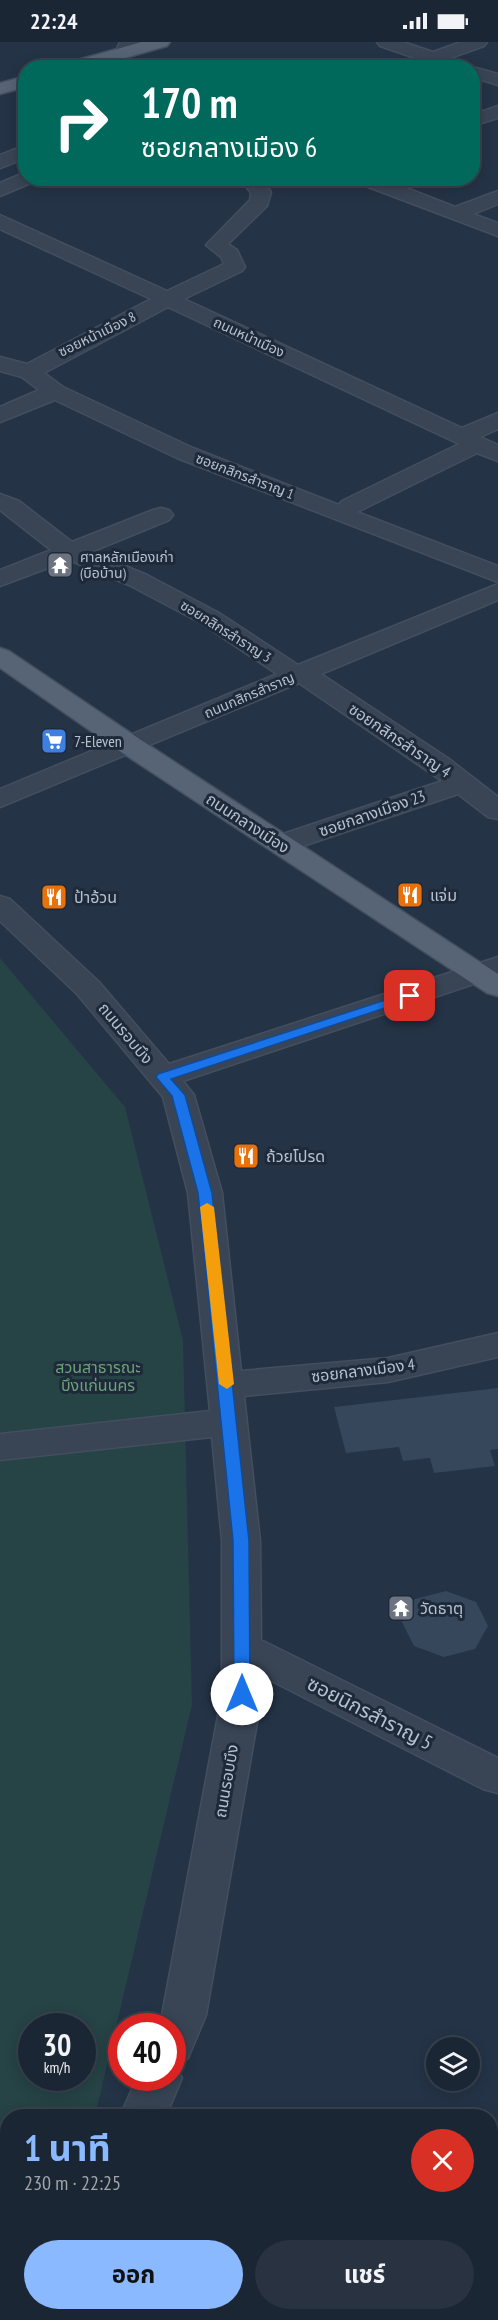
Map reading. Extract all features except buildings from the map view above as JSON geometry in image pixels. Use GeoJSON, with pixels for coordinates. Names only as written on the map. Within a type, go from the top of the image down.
{"type":"FeatureCollection","features":[{"type":"Feature","properties":{"kind":"main road"},"geometry":{"type":"LineString","coordinates":[[90,60],[127,46],[161,42]]}},
{"type":"Feature","properties":{"kind":"main road"},"geometry":{"type":"LineString","coordinates":[[0,89],[18,83]]}},
{"type":"Feature","properties":{"kind":"main road","name":"ถนนกลางเมือง"},"geometry":{"type":"LineString","coordinates":[[0,656],[131,746],[281,844],[491,976]]}},
{"type":"Feature","properties":{"kind":"street"},"geometry":{"type":"LineString","coordinates":[[386,42],[439,60]]}},
{"type":"Feature","properties":{"kind":"street"},"geometry":{"type":"LineString","coordinates":[[428,60],[478,42]]}},
{"type":"Feature","properties":{"kind":"street"},"geometry":{"type":"LineString","coordinates":[[480,74],[498,80]]}},
{"type":"Feature","properties":{"kind":"street"},"geometry":{"type":"LineString","coordinates":[[480,118],[498,112]]}},
{"type":"Feature","properties":{"kind":"street"},"geometry":{"type":"LineString","coordinates":[[0,162],[18,154]]}},
{"type":"Feature","properties":{"kind":"street"},"geometry":{"type":"LineString","coordinates":[[0,190],[18,182]]}},
{"type":"Feature","properties":{"kind":"street","name":"ซอยหน้าเมือง 8"},"geometry":{"type":"LineString","coordinates":[[30,372],[53,356],[166,298],[235,267],[230,254],[216,245],[260,202],[261,192],[256,186]]}},
{"type":"Feature","properties":{"kind":"street"},"geometry":{"type":"LineString","coordinates":[[383,186],[498,230]]}},
{"type":"Feature","properties":{"kind":"street"},"geometry":{"type":"LineString","coordinates":[[455,214],[498,197]]}},
{"type":"Feature","properties":{"kind":"street","name":"ถนนหน้าเมือง"},"geometry":{"type":"LineString","coordinates":[[0,221],[479,445]]}},
{"type":"Feature","properties":{"kind":"street","name":"ซอยกสิกรสำราญ 1"},"geometry":{"type":"LineString","coordinates":[[0,364],[30,372],[55,392],[185,453],[498,575]]}},
{"type":"Feature","properties":{"kind":"street"},"geometry":{"type":"LineString","coordinates":[[0,416],[55,392]]}},
{"type":"Feature","properties":{"kind":"street"},"geometry":{"type":"LineString","coordinates":[[350,506],[479,445],[498,420]]}},
{"type":"Feature","properties":{"kind":"street","name":"ซอยกสิกรสำราญ 3"},"geometry":{"type":"LineString","coordinates":[[0,501],[11,506],[68,551],[138,580],[210,618],[298,673]]}},
{"type":"Feature","properties":{"kind":"street"},"geometry":{"type":"LineString","coordinates":[[0,579],[161,515]]}},
{"type":"Feature","properties":{"kind":"street","name":"ถนนกสิกรสำราญ"},"geometry":{"type":"LineString","coordinates":[[0,799],[498,591]]}},
{"type":"Feature","properties":{"kind":"street","name":"ซอยกสิกรสำราญ 4"},"geometry":{"type":"LineString","coordinates":[[298,673],[485,796]]}},
{"type":"Feature","properties":{"kind":"street","name":"ซอยกลางเมือง 23"},"geometry":{"type":"LineString","coordinates":[[281,844],[485,796]]}},
{"type":"Feature","properties":{"kind":"street","name":"ถนนรอบบึง"},"geometry":{"type":"LineString","coordinates":[[0,905],[88,987],[178,1095],[205,1193],[227,1385],[228,1422],[241,1541],[242,1694],[184,2013]]}},
{"type":"Feature","properties":{"kind":"street"},"geometry":{"type":"LineString","coordinates":[[163,1077],[491,976]]}},
{"type":"Feature","properties":{"kind":"street","name":"ซอยกลางเมือง 4"},"geometry":{"type":"LineString","coordinates":[[227,1385],[388,1370],[498,1346]]}},
{"type":"Feature","properties":{"kind":"street"},"geometry":{"type":"LineString","coordinates":[[0,1447],[228,1422]]}},
{"type":"Feature","properties":{"kind":"street","name":"ซอยนิกรสำราญ 5"},"geometry":{"type":"LineString","coordinates":[[243,1649],[498,1777]]}},
{"type":"Feature","properties":{"kind":"street"},"geometry":{"type":"LineString","coordinates":[[146,2109],[154,2091]]}},
{"type":"Feature","properties":{"kind":"green space","name":"สวนสาธารณะ บึงแก่นนคร"},"geometry":{"type":"Polygon","coordinates":[[[0,958],[125,1107],[183,1340],[192,1705],[119,2013],[108,2013],[108,2061],[97,2109],[0,2109],[0,958]]]}},
{"type":"Feature","properties":{"kind":"slow traffic"},"geometry":{"type":"LineString","coordinates":[[207,1207],[227,1384]]}},
{"type":"Feature","properties":{"kind":"place","name":"ศาลหลักเมืองเก่า (บือบ้าน)"},"geometry":{"type":"Point","coordinates":[60,565]}},
{"type":"Feature","properties":{"kind":"place","name":"7-Eleven"},"geometry":{"type":"Point","coordinates":[54,741]}},
{"type":"Feature","properties":{"kind":"place","name":"แจ่ม"},"geometry":{"type":"Point","coordinates":[410,895]}},
{"type":"Feature","properties":{"kind":"place","name":"ป้าอ้วน"},"geometry":{"type":"Point","coordinates":[54,897]}},
{"type":"Feature","properties":{"kind":"place","name":"ถ้วยโปรด"},"geometry":{"type":"Point","coordinates":[246,1156]}},
{"type":"Feature","properties":{"kind":"place","name":"วัดธาตุ"},"geometry":{"type":"Point","coordinates":[401,1608]}},
{"type":"Feature","properties":{"kind":"route"},"geometry":{"type":"LineString","coordinates":[[242,1694],[241,1541],[228,1422],[227,1385],[205,1193],[178,1095],[163,1077],[410,996]]}}]}
